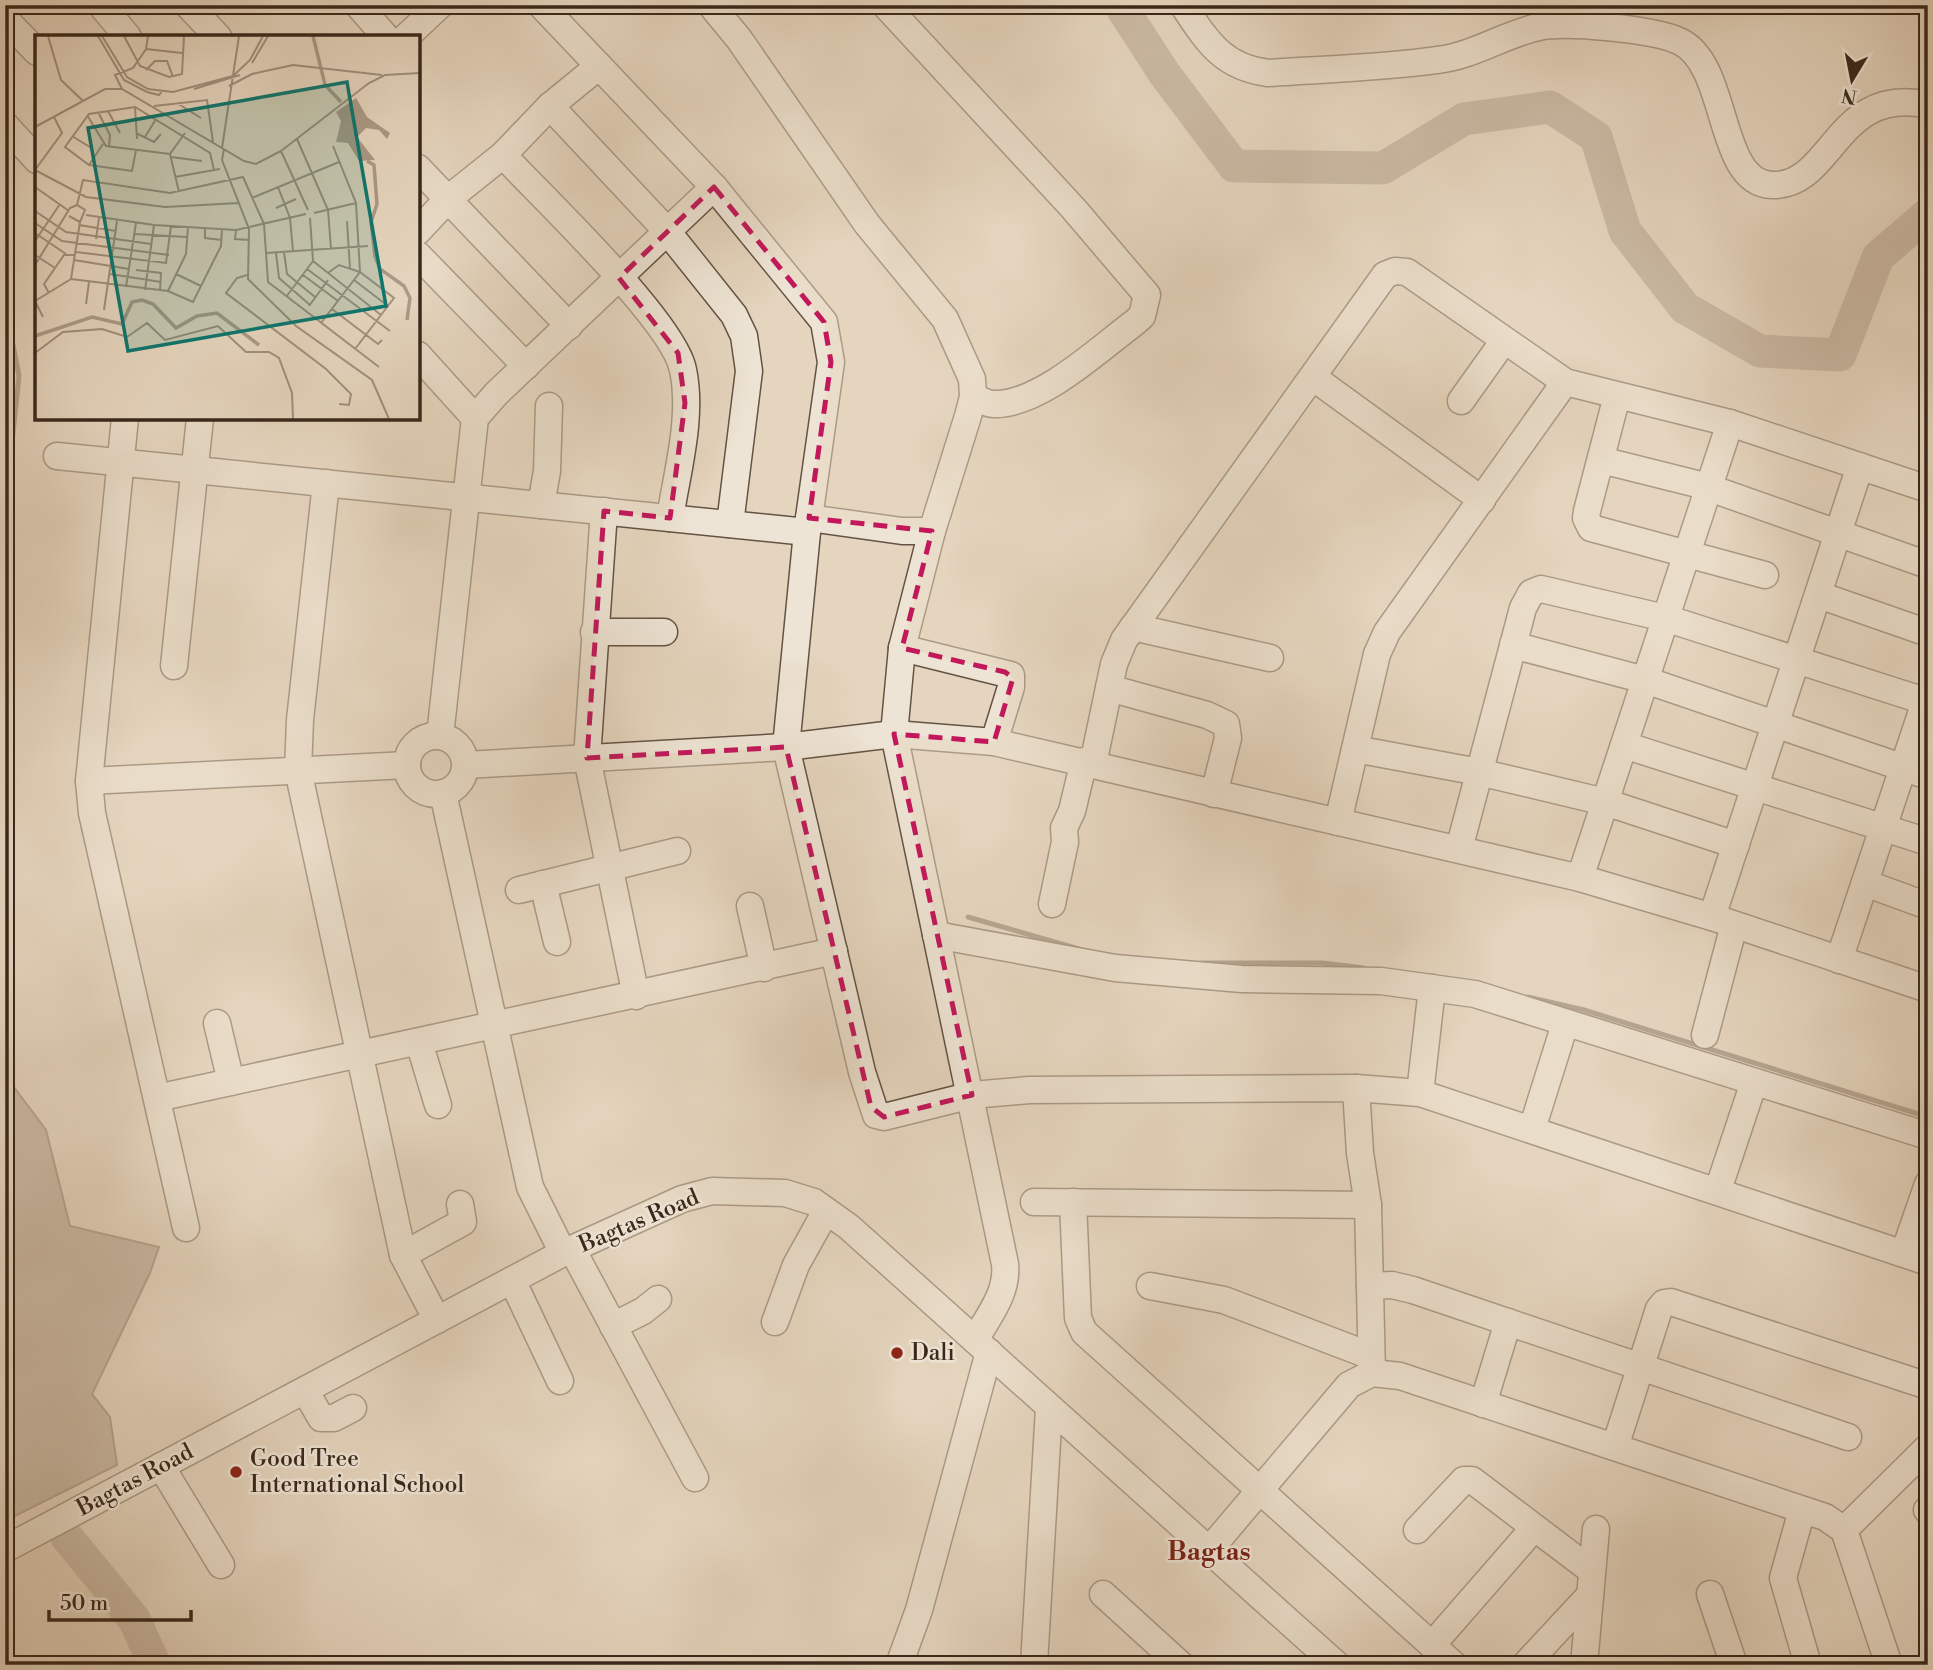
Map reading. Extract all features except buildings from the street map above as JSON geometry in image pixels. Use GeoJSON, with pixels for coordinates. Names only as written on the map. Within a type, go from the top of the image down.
{"type":"FeatureCollection","features":[{"type":"Feature","properties":{"kind":"street"},"geometry":{"type":"LineString","coordinates":[[101,5],[126,35]]}},
{"type":"Feature","properties":{"kind":"street"},"geometry":{"type":"LineString","coordinates":[[358,5],[384,35]]}},
{"type":"Feature","properties":{"kind":"street"},"geometry":{"type":"LineString","coordinates":[[408,35],[440,5]]}},
{"type":"Feature","properties":{"kind":"street"},"geometry":{"type":"LineString","coordinates":[[711,5],[739,39],[867,224],[945,319],[968,367],[973,397],[932,531],[902,648],[894,734],[972,1095],[1006,1278],[982,1346],[919,1610],[899,1665]]}},
{"type":"Feature","properties":{"kind":"street"},"geometry":{"type":"LineString","coordinates":[[885,5],[1082,218],[1147,295],[1142,316],[1044,389],[1014,402],[992,404],[973,397]]}},
{"type":"Feature","properties":{"kind":"street"},"geometry":{"type":"LineString","coordinates":[[1183,5],[1208,42],[1228,61],[1245,70],[1268,73],[1437,60],[1467,55],[1537,27],[1555,25],[1647,32],[1681,42],[1707,71],[1742,169],[1758,181],[1773,185],[1806,175],[1846,126],[1865,113],[1891,105],[1928,105]]}},
{"type":"Feature","properties":{"kind":"street"},"geometry":{"type":"LineString","coordinates":[[547,7],[714,187],[824,323],[829,339],[831,362],[808,525],[786,747],[871,1107],[876,1115],[884,1117],[972,1095],[1029,1090],[1356,1088],[1420,1093],[1916,1258],[1928,1184]]}},
{"type":"Feature","properties":{"kind":"street"},"geometry":{"type":"LineString","coordinates":[[5,19],[35,50]]}},
{"type":"Feature","properties":{"kind":"street"},"geometry":{"type":"LineString","coordinates":[[420,228],[449,199],[503,155],[550,106],[599,66]]}},
{"type":"Feature","properties":{"kind":"street"},"geometry":{"type":"LineString","coordinates":[[550,106],[667,231],[734,315],[748,353],[744,420],[730,524]]}},
{"type":"Feature","properties":{"kind":"street"},"geometry":{"type":"LineString","coordinates":[[5,125],[35,158]]}},
{"type":"Feature","properties":{"kind":"street"},"geometry":{"type":"LineString","coordinates":[[503,155],[619,278],[678,353],[683,370],[685,403],[670,518]]}},
{"type":"Feature","properties":{"kind":"street"},"geometry":{"type":"LineString","coordinates":[[420,170],[569,326]]}},
{"type":"Feature","properties":{"kind":"street"},"geometry":{"type":"LineString","coordinates":[[440,736],[475,418],[714,187]]}},
{"type":"Feature","properties":{"kind":"street"},"geometry":{"type":"LineString","coordinates":[[420,257],[526,366]]}},
{"type":"Feature","properties":{"kind":"street"},"geometry":{"type":"LineString","coordinates":[[1052,904],[1065,842],[1064,828],[1089,762],[1119,652],[1133,626],[1385,275],[1395,271],[1407,272],[1503,342],[1565,382],[1730,423],[1928,489]]}},
{"type":"Feature","properties":{"kind":"street"},"geometry":{"type":"LineString","coordinates":[[1461,401],[1503,342]]}},
{"type":"Feature","properties":{"kind":"street"},"geometry":{"type":"LineString","coordinates":[[420,357],[475,418]]}},
{"type":"Feature","properties":{"kind":"street"},"geometry":{"type":"LineString","coordinates":[[1314,377],[1482,500]]}},
{"type":"Feature","properties":{"kind":"street"},"geometry":{"type":"LineString","coordinates":[[1338,822],[1377,654],[1387,632],[1565,382]]}},
{"type":"Feature","properties":{"kind":"street"},"geometry":{"type":"LineString","coordinates":[[1617,396],[1586,518],[1591,527],[1765,575]]}},
{"type":"Feature","properties":{"kind":"street"},"geometry":{"type":"LineString","coordinates":[[541,505],[547,471],[550,406]]}},
{"type":"Feature","properties":{"kind":"street"},"geometry":{"type":"LineString","coordinates":[[125,420],[89,780],[92,813],[186,1228]]}},
{"type":"Feature","properties":{"kind":"street"},"geometry":{"type":"LineString","coordinates":[[174,666],[200,420]]}},
{"type":"Feature","properties":{"kind":"street"},"geometry":{"type":"LineString","coordinates":[[1580,878],[1730,423]]}},
{"type":"Feature","properties":{"kind":"street"},"geometry":{"type":"LineString","coordinates":[[57,456],[730,524],[932,531]]}},
{"type":"Feature","properties":{"kind":"street"},"geometry":{"type":"LineString","coordinates":[[1601,460],[1709,487],[1928,565]]}},
{"type":"Feature","properties":{"kind":"street"},"geometry":{"type":"LineString","coordinates":[[1704,1035],[1736,845],[1860,466]]}},
{"type":"Feature","properties":{"kind":"street"},"geometry":{"type":"LineString","coordinates":[[326,483],[300,720],[298,770],[404,1255],[437,1320]]}},
{"type":"Feature","properties":{"kind":"street"},"geometry":{"type":"LineString","coordinates":[[604,512],[587,758],[636,996]]}},
{"type":"Feature","properties":{"kind":"street"},"geometry":{"type":"LineString","coordinates":[[1459,849],[1523,608],[1531,593],[1541,589],[1665,618],[1927,699],[1916,772],[1884,827],[1839,960]]}},
{"type":"Feature","properties":{"kind":"street"},"geometry":{"type":"LineString","coordinates":[[1819,595],[1928,633]]}},
{"type":"Feature","properties":{"kind":"street"},"geometry":{"type":"LineString","coordinates":[[1133,626],[1270,657]]}},
{"type":"Feature","properties":{"kind":"street"},"geometry":{"type":"LineString","coordinates":[[594,632],[664,632]]}},
{"type":"Feature","properties":{"kind":"street"},"geometry":{"type":"LineString","coordinates":[[1513,645],[1645,680],[1916,772]]}},
{"type":"Feature","properties":{"kind":"street"},"geometry":{"type":"LineString","coordinates":[[902,648],[1011,675],[1012,687],[994,742]]}},
{"type":"Feature","properties":{"kind":"street"},"geometry":{"type":"LineString","coordinates":[[1109,688],[1207,715],[1226,724],[1228,738],[1214,794]]}},
{"type":"Feature","properties":{"kind":"street"},"geometry":{"type":"LineString","coordinates":[[466,765],[786,747],[894,734],[994,742],[1580,878],[1723,921],[1928,989]]}},
{"type":"Feature","properties":{"kind":"street"},"geometry":{"type":"LineString","coordinates":[[440,736],[456,742],[466,765],[459,783],[443,793],[426,792],[418,787],[408,774],[408,755],[421,740],[440,736]]}},
{"type":"Feature","properties":{"kind":"street"},"geometry":{"type":"LineString","coordinates":[[1624,745],[1928,842]]}},
{"type":"Feature","properties":{"kind":"street"},"geometry":{"type":"LineString","coordinates":[[1355,749],[1479,772],[1605,802],[1736,845]]}},
{"type":"Feature","properties":{"kind":"street"},"geometry":{"type":"LineString","coordinates":[[89,780],[407,765]]}},
{"type":"Feature","properties":{"kind":"street"},"geometry":{"type":"LineString","coordinates":[[443,793],[530,1187],[613,1326],[695,1478]]}},
{"type":"Feature","properties":{"kind":"street"},"geometry":{"type":"LineString","coordinates":[[557,942],[531,887],[677,850]]}},
{"type":"Feature","properties":{"kind":"street"},"geometry":{"type":"LineString","coordinates":[[1865,883],[1928,906]]}},
{"type":"Feature","properties":{"kind":"street"},"geometry":{"type":"LineString","coordinates":[[750,906],[764,968]]}},
{"type":"Feature","properties":{"kind":"street"},"geometry":{"type":"LineString","coordinates":[[936,935],[1115,968],[1242,979],[1381,981],[1475,995],[1928,1136]]}},
{"type":"Feature","properties":{"kind":"street"},"geometry":{"type":"LineString","coordinates":[[157,1098],[834,951]]}},
{"type":"Feature","properties":{"kind":"street"},"geometry":{"type":"LineString","coordinates":[[1420,1093],[1432,988]]}},
{"type":"Feature","properties":{"kind":"street"},"geometry":{"type":"LineString","coordinates":[[217,1023],[231,1082]]}},
{"type":"Feature","properties":{"kind":"street"},"geometry":{"type":"LineString","coordinates":[[1532,1129],[1565,1024]]}},
{"type":"Feature","properties":{"kind":"street"},"geometry":{"type":"LineString","coordinates":[[419,1042],[438,1105]]}},
{"type":"Feature","properties":{"kind":"street"},"geometry":{"type":"LineString","coordinates":[[1718,1190],[1754,1082]]}},
{"type":"Feature","properties":{"kind":"street"},"geometry":{"type":"LineString","coordinates":[[1210,1549],[1349,1385],[1371,1364],[1368,1205],[1360,1153],[1356,1088]]}},
{"type":"Feature","properties":{"kind":"street","name":"Bagtas Road"},"geometry":{"type":"LineString","coordinates":[[5,1549],[568,1251],[682,1199],[712,1191],[785,1193],[814,1202],[849,1227],[1338,1665]]}},
{"type":"Feature","properties":{"kind":"street"},"geometry":{"type":"LineString","coordinates":[[1034,1202],[1368,1205]]}},
{"type":"Feature","properties":{"kind":"street"},"geometry":{"type":"LineString","coordinates":[[1073,1202],[1078,1318],[1084,1332],[1454,1665]]}},
{"type":"Feature","properties":{"kind":"street"},"geometry":{"type":"LineString","coordinates":[[404,1255],[463,1222],[460,1204]]}},
{"type":"Feature","properties":{"kind":"street"},"geometry":{"type":"LineString","coordinates":[[775,1322],[796,1265],[826,1211]]}},
{"type":"Feature","properties":{"kind":"street"},"geometry":{"type":"LineString","coordinates":[[512,1280],[560,1381]]}},
{"type":"Feature","properties":{"kind":"street"},"geometry":{"type":"LineString","coordinates":[[1150,1286],[1224,1300],[1401,1376],[1825,1517],[1844,1530],[1889,1665]]}},
{"type":"Feature","properties":{"kind":"street"},"geometry":{"type":"LineString","coordinates":[[1370,1286],[1403,1287],[1848,1437]]}},
{"type":"Feature","properties":{"kind":"street"},"geometry":{"type":"LineString","coordinates":[[613,1326],[658,1299]]}},
{"type":"Feature","properties":{"kind":"street"},"geometry":{"type":"LineString","coordinates":[[1615,1447],[1659,1309],[1664,1303],[1671,1302],[1928,1386]]}},
{"type":"Feature","properties":{"kind":"street"},"geometry":{"type":"LineString","coordinates":[[1483,1404],[1508,1322]]}},
{"type":"Feature","properties":{"kind":"street"},"geometry":{"type":"LineString","coordinates":[[304,1390],[321,1418],[334,1418],[353,1408]]}},
{"type":"Feature","properties":{"kind":"street"},"geometry":{"type":"LineString","coordinates":[[1034,1665],[1049,1408]]}},
{"type":"Feature","properties":{"kind":"street"},"geometry":{"type":"LineString","coordinates":[[1844,1530],[1928,1447]]}},
{"type":"Feature","properties":{"kind":"street"},"geometry":{"type":"LineString","coordinates":[[161,1466],[221,1565]]}},
{"type":"Feature","properties":{"kind":"street"},"geometry":{"type":"LineString","coordinates":[[1417,1530],[1464,1480],[1479,1484],[1534,1528],[1591,1583]]}},
{"type":"Feature","properties":{"kind":"street"},"geometry":{"type":"LineString","coordinates":[[1802,1510],[1783,1578],[1808,1665]]}},
{"type":"Feature","properties":{"kind":"street"},"geometry":{"type":"LineString","coordinates":[[1432,1645],[1534,1528]]}},
{"type":"Feature","properties":{"kind":"street"},"geometry":{"type":"LineString","coordinates":[[1584,1665],[1596,1529]]}},
{"type":"Feature","properties":{"kind":"street"},"geometry":{"type":"LineString","coordinates":[[1525,1665],[1591,1583]]}},
{"type":"Feature","properties":{"kind":"street"},"geometry":{"type":"LineString","coordinates":[[1102,1594],[1181,1665]]}},
{"type":"Feature","properties":{"kind":"street"},"geometry":{"type":"LineString","coordinates":[[1710,1594],[1734,1665]]}},
{"type":"Feature","properties":{"kind":"highlighted area"},"geometry":{"type":"Polygon","coordinates":[[[714,187],[824,322],[831,362],[809,518],[932,531],[902,648],[1005,672],[1013,678],[994,742],[894,734],[972,1095],[884,1117],[871,1107],[786,747],[587,758],[604,511],[670,518],[685,403],[678,353],[619,278],[714,187]]]}},
{"type":"Feature","properties":{"kind":"shaded area"},"geometry":{"type":"Polygon","coordinates":[[[5,1084],[13,1086],[46,1130],[70,1226],[159,1247],[150,1273],[92,1394],[110,1417],[117,1465],[5,1521],[5,1084]]]}},
{"type":"Feature","properties":{"kind":"waterway"},"geometry":{"type":"LineString","coordinates":[[1120,5],[1164,73],[1234,166],[1383,168],[1464,119],[1550,107],[1596,137],[1625,231],[1685,308],[1760,351],[1840,355],[1878,257],[1928,214]]}},
{"type":"Feature","properties":{"kind":"waterway"},"geometry":{"type":"LineString","coordinates":[[5,303],[19,376],[9,471],[5,623]]}},
{"type":"Feature","properties":{"kind":"waterway"},"geometry":{"type":"LineString","coordinates":[[968,917],[1079,949]]}},
{"type":"Feature","properties":{"kind":"waterway"},"geometry":{"type":"LineString","coordinates":[[1202,963],[1322,963],[1364,968]]}},
{"type":"Feature","properties":{"kind":"waterway"},"geometry":{"type":"LineString","coordinates":[[1528,997],[1584,1010],[1928,1117]]}},
{"type":"Feature","properties":{"kind":"waterway"},"geometry":{"type":"LineString","coordinates":[[66,1536],[134,1619],[155,1665]]}},
{"type":"Feature","properties":{"kind":"place","name":"Dali"},"geometry":{"type":"Point","coordinates":[897,1353]}},
{"type":"Feature","properties":{"kind":"place","name":"Good Tree International School"},"geometry":{"type":"Point","coordinates":[236,1472]}},
{"type":"Feature","properties":{"kind":"district","name":"Bagtas"},"geometry":{"type":"Point","coordinates":[1209,1552]}}]}
